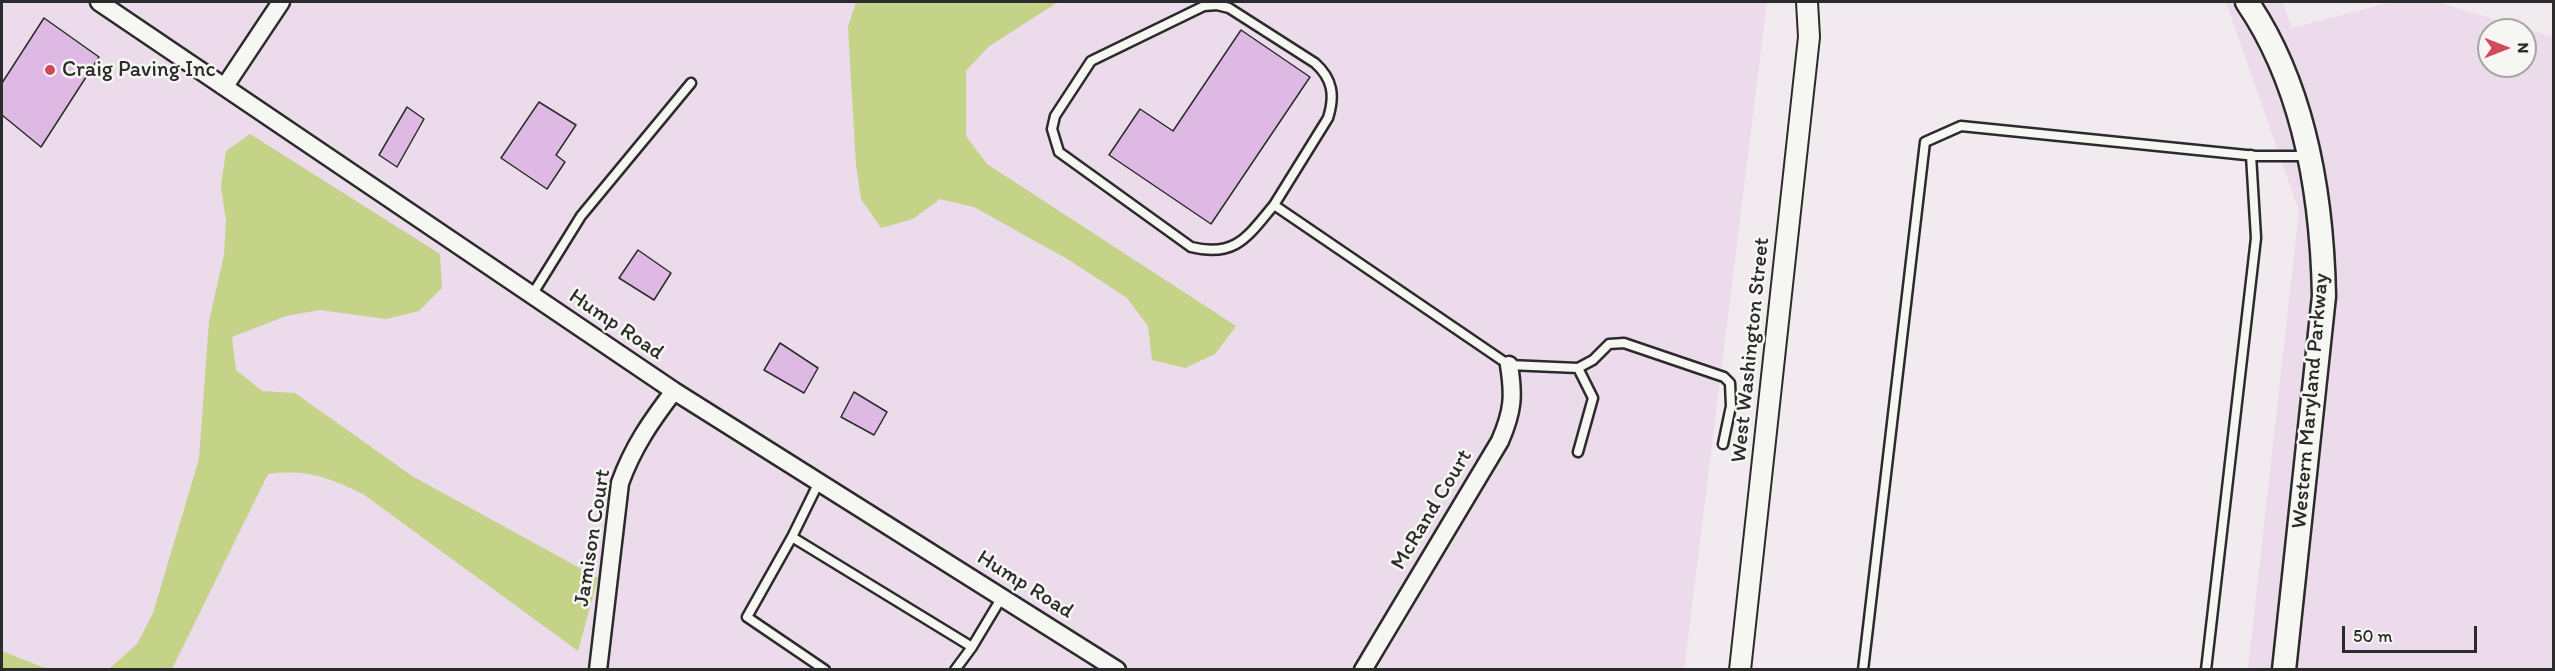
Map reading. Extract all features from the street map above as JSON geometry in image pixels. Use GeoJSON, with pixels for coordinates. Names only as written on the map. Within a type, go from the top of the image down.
{"type":"FeatureCollection","features":[{"type":"Feature","properties":{"kind":"main road","name":"Western Maryland Parkway"},"geometry":{"type":"LineString","coordinates":[[2247,2],[2274,47],[2310,156],[2323,244],[2324,296],[2284,669]]}},
{"type":"Feature","properties":{"kind":"street","name":"Hump Road"},"geometry":{"type":"LineString","coordinates":[[99,2],[674,391],[1117,669]]}},
{"type":"Feature","properties":{"kind":"street"},"geometry":{"type":"LineString","coordinates":[[225,86],[281,2]]}},
{"type":"Feature","properties":{"kind":"street","name":"West Washington Street"},"geometry":{"type":"LineString","coordinates":[[1807,2],[1809,37]]}},
{"type":"Feature","properties":{"kind":"street","name":"West Washington Street"},"geometry":{"type":"LineString","coordinates":[[1740,669],[1809,37],[1819,2]]}},
{"type":"Feature","properties":{"kind":"street","name":"McRand Court"},"geometry":{"type":"LineString","coordinates":[[1363,669],[1500,441],[1510,418],[1514,394],[1509,365]]}},
{"type":"Feature","properties":{"kind":"street","name":"Jamison Court"},"geometry":{"type":"LineString","coordinates":[[598,669],[620,483],[636,445],[674,391]]}},
{"type":"Feature","properties":{"kind":"lane"},"geometry":{"type":"LineString","coordinates":[[1217,5],[1228,8],[1315,63],[1324,72],[1331,87],[1333,103],[1328,118],[1274,205],[1247,238],[1228,249],[1208,251],[1191,247],[1059,152],[1052,129],[1055,116],[1090,61],[1204,6],[1217,5]]}},
{"type":"Feature","properties":{"kind":"lane"},"geometry":{"type":"LineString","coordinates":[[532,295],[581,216],[691,83]]}},
{"type":"Feature","properties":{"kind":"lane"},"geometry":{"type":"LineString","coordinates":[[1863,669],[1925,142],[1960,126],[2252,156],[2310,156]]}},
{"type":"Feature","properties":{"kind":"lane"},"geometry":{"type":"LineString","coordinates":[[2206,669],[2256,238],[2252,156]]}},
{"type":"Feature","properties":{"kind":"lane"},"geometry":{"type":"LineString","coordinates":[[1274,205],[1509,365],[1578,368],[1593,360],[1610,344],[1624,343],[1724,377],[1730,383],[1731,406],[1723,444]]}},
{"type":"Feature","properties":{"kind":"lane"},"geometry":{"type":"LineString","coordinates":[[1578,368],[1593,398],[1578,452]]}},
{"type":"Feature","properties":{"kind":"lane"},"geometry":{"type":"LineString","coordinates":[[819,482],[792,537],[747,617],[825,669]]}},
{"type":"Feature","properties":{"kind":"lane"},"geometry":{"type":"LineString","coordinates":[[792,537],[972,647]]}},
{"type":"Feature","properties":{"kind":"lane"},"geometry":{"type":"LineString","coordinates":[[955,669],[972,647],[1002,597]]}},
{"type":"Feature","properties":{"kind":"shaded area"},"geometry":{"type":"Polygon","coordinates":[[[2,2],[1767,2],[1684,669],[2,669],[2,2]]]}},
{"type":"Feature","properties":{"kind":"shaded area"},"geometry":{"type":"Polygon","coordinates":[[[2226,2],[2282,2],[2292,28],[2392,2],[2437,2],[2490,18],[2477,18],[2477,78],[2537,78],[2537,32],[2553,37],[2553,669],[2248,669],[2299,211],[2226,2]]]}},
{"type":"Feature","properties":{"kind":"green space"},"geometry":{"type":"Polygon","coordinates":[[[856,2],[1058,2],[988,47],[966,71],[966,136],[987,164],[1236,326],[1215,354],[1185,368],[1152,360],[1148,326],[1127,298],[1069,260],[974,207],[940,199],[913,219],[881,228],[861,199],[856,165],[848,27],[856,2]]]}},
{"type":"Feature","properties":{"kind":"green space"},"geometry":{"type":"Polygon","coordinates":[[[250,134],[440,254],[442,288],[419,311],[386,319],[320,310],[286,316],[232,337],[236,370],[262,391],[295,393],[412,476],[598,578],[578,651],[363,494],[317,476],[282,473],[268,474],[172,669],[109,669],[137,644],[153,613],[199,459],[209,321],[224,255],[226,221],[221,186],[226,151],[250,134]]]}},
{"type":"Feature","properties":{"kind":"green space"},"geometry":{"type":"Polygon","coordinates":[[[2,651],[42,667],[55,669],[2,669],[2,651]]]}},
{"type":"Feature","properties":{"kind":"building","name":"Craig Paving Inc"},"geometry":{"type":"Polygon","coordinates":[[[44,18],[99,57],[41,147],[2,115],[2,83],[44,18]]]}},
{"type":"Feature","properties":{"kind":"building"},"geometry":{"type":"Polygon","coordinates":[[[1241,30],[1310,77],[1211,224],[1109,155],[1140,109],[1173,131],[1241,30]]]}},
{"type":"Feature","properties":{"kind":"building"},"geometry":{"type":"Polygon","coordinates":[[[539,102],[576,125],[556,155],[565,162],[547,189],[501,158],[539,102]]]}},
{"type":"Feature","properties":{"kind":"building"},"geometry":{"type":"Polygon","coordinates":[[[407,107],[424,119],[397,167],[379,155],[407,107]]]}},
{"type":"Feature","properties":{"kind":"building"},"geometry":{"type":"Polygon","coordinates":[[[638,250],[671,273],[654,300],[619,278],[638,250]]]}},
{"type":"Feature","properties":{"kind":"building"},"geometry":{"type":"Polygon","coordinates":[[[780,343],[818,368],[804,393],[764,370],[780,343]]]}},
{"type":"Feature","properties":{"kind":"building"},"geometry":{"type":"Polygon","coordinates":[[[854,392],[887,412],[874,435],[841,417],[854,392]]]}},
{"type":"Feature","properties":{"kind":"place","name":"Craig Paving Inc"},"geometry":{"type":"Point","coordinates":[50,70]}}]}
